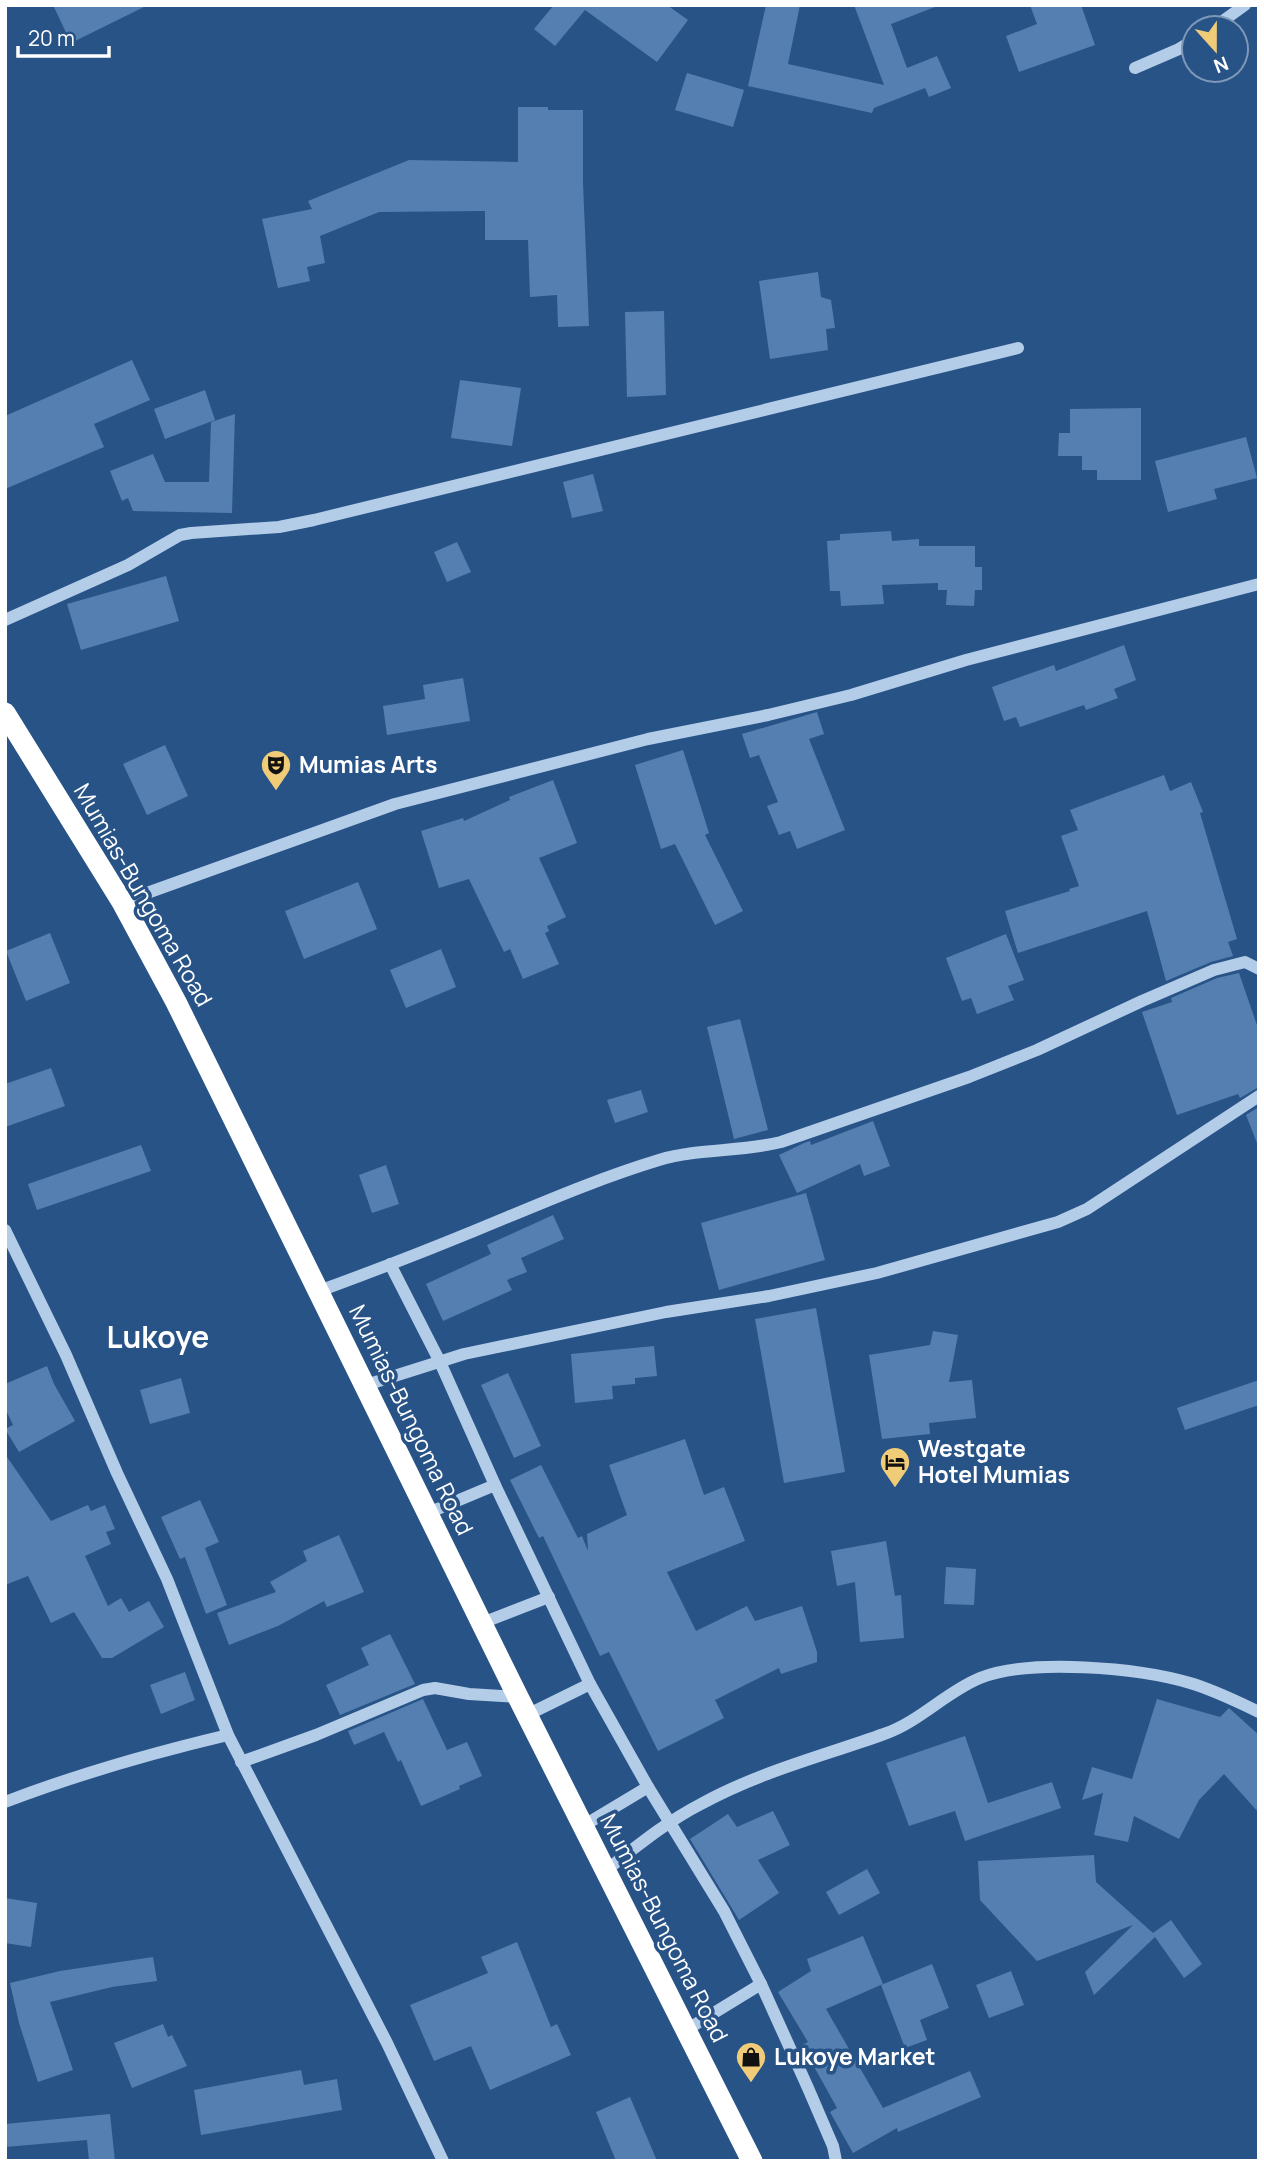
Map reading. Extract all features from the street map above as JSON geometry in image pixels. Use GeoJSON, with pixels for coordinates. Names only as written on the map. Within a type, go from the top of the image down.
{"type":"FeatureCollection","features":[{"type":"Feature","properties":{"kind":"highway","name":"Mumias-Bungoma Road"},"geometry":{"type":"LineString","coordinates":[[5,713],[122,902],[176,1002],[605,1871],[752,2161]]}},
{"type":"Feature","properties":{"kind":"street"},"geometry":{"type":"LineString","coordinates":[[1135,68],[1180,49]]}},
{"type":"Feature","properties":{"kind":"street"},"geometry":{"type":"LineString","coordinates":[[5,620],[128,565],[171,539],[191,533],[279,527],[314,520],[1018,348]]}},
{"type":"Feature","properties":{"kind":"street"},"geometry":{"type":"LineString","coordinates":[[122,902],[395,804],[648,739],[851,695],[966,660],[1259,584]]}},
{"type":"Feature","properties":{"kind":"street"},"geometry":{"type":"LineString","coordinates":[[319,1291],[590,1184],[662,1159],[781,1142],[969,1077],[1037,1050],[1214,970],[1245,962],[1259,969]]}},
{"type":"Feature","properties":{"kind":"street"},"geometry":{"type":"LineString","coordinates":[[366,1385],[464,1354],[640,1317],[769,1296],[877,1273],[1058,1222],[1087,1209],[1259,1096]]}},
{"type":"Feature","properties":{"kind":"street"},"geometry":{"type":"LineString","coordinates":[[5,1230],[66,1354],[117,1473],[167,1579],[228,1735],[387,2043],[443,2161]]}},
{"type":"Feature","properties":{"kind":"street"},"geometry":{"type":"LineString","coordinates":[[390,1264],[440,1362],[590,1684],[669,1823],[723,1911],[761,1984],[833,2146],[836,2161]]}},
{"type":"Feature","properties":{"kind":"street"},"geometry":{"type":"LineString","coordinates":[[428,1513],[495,1485]]}},
{"type":"Feature","properties":{"kind":"street"},"geometry":{"type":"LineString","coordinates":[[482,1623],[549,1597]]}},
{"type":"Feature","properties":{"kind":"street"},"geometry":{"type":"LineString","coordinates":[[605,1871],[669,1823],[701,1804],[754,1779],[889,1732],[957,1690],[981,1678],[1005,1671],[1036,1667],[1151,1674],[1190,1683],[1259,1712]]}},
{"type":"Feature","properties":{"kind":"street"},"geometry":{"type":"LineString","coordinates":[[241,1762],[316,1735],[423,1690],[435,1688],[523,1706],[590,1684]]}},
{"type":"Feature","properties":{"kind":"street"},"geometry":{"type":"LineString","coordinates":[[5,1802],[151,1753],[228,1735]]}},
{"type":"Feature","properties":{"kind":"street"},"geometry":{"type":"LineString","coordinates":[[583,1826],[648,1787]]}},
{"type":"Feature","properties":{"kind":"street"},"geometry":{"type":"LineString","coordinates":[[686,2030],[761,1984]]}},
{"type":"Feature","properties":{"kind":"building"},"geometry":{"type":"Polygon","coordinates":[[[53,5],[148,5],[71,43],[53,5]]]}},
{"type":"Feature","properties":{"kind":"building"},"geometry":{"type":"Polygon","coordinates":[[[554,5],[667,5],[688,20],[657,62],[585,10],[555,46],[534,29],[554,5]]]}},
{"type":"Feature","properties":{"kind":"building"},"geometry":{"type":"Polygon","coordinates":[[[766,5],[800,5],[788,64],[884,85],[854,5],[935,5],[891,24],[907,68],[937,56],[951,88],[929,97],[925,88],[874,108],[872,113],[748,86],[766,5]]]}},
{"type":"Feature","properties":{"kind":"building"},"geometry":{"type":"Polygon","coordinates":[[[1030,5],[1081,5],[1095,45],[1019,72],[1006,36],[1037,24],[1030,5]]]}},
{"type":"Feature","properties":{"kind":"building"},"geometry":{"type":"Polygon","coordinates":[[[687,73],[744,90],[733,127],[675,110],[687,73]]]}},
{"type":"Feature","properties":{"kind":"building"},"geometry":{"type":"Polygon","coordinates":[[[518,107],[583,110],[589,326],[558,327],[557,295],[530,297],[528,240],[485,240],[485,211],[379,212],[320,236],[325,263],[307,267],[310,281],[278,288],[262,219],[312,209],[308,201],[409,160],[518,162],[518,107]]]}},
{"type":"Feature","properties":{"kind":"building"},"geometry":{"type":"Polygon","coordinates":[[[818,272],[821,297],[831,300],[835,328],[826,329],[828,350],[770,359],[759,281],[818,272]]]}},
{"type":"Feature","properties":{"kind":"building"},"geometry":{"type":"Polygon","coordinates":[[[664,311],[666,395],[627,397],[625,312],[664,311]]]}},
{"type":"Feature","properties":{"kind":"building"},"geometry":{"type":"Polygon","coordinates":[[[132,360],[150,400],[94,424],[104,447],[5,489],[5,416],[132,360]]]}},
{"type":"Feature","properties":{"kind":"building"},"geometry":{"type":"Polygon","coordinates":[[[460,380],[521,388],[512,446],[451,438],[460,380]]]}},
{"type":"Feature","properties":{"kind":"building"},"geometry":{"type":"Polygon","coordinates":[[[205,390],[215,420],[165,439],[154,409],[205,390]]]}},
{"type":"Feature","properties":{"kind":"building"},"geometry":{"type":"Polygon","coordinates":[[[1141,408],[1141,480],[1097,480],[1097,470],[1082,470],[1082,456],[1058,456],[1059,433],[1070,433],[1070,409],[1141,408]]]}},
{"type":"Feature","properties":{"kind":"building"},"geometry":{"type":"Polygon","coordinates":[[[235,414],[232,513],[133,511],[128,498],[122,501],[110,471],[153,454],[165,482],[209,482],[211,422],[235,414]]]}},
{"type":"Feature","properties":{"kind":"building"},"geometry":{"type":"Polygon","coordinates":[[[1246,437],[1257,478],[1214,489],[1217,499],[1168,512],[1155,461],[1246,437]]]}},
{"type":"Feature","properties":{"kind":"building"},"geometry":{"type":"Polygon","coordinates":[[[593,474],[603,511],[572,518],[563,482],[593,474]]]}},
{"type":"Feature","properties":{"kind":"building"},"geometry":{"type":"Polygon","coordinates":[[[891,531],[892,541],[919,539],[919,546],[975,546],[975,567],[982,567],[982,590],[975,590],[974,606],[946,605],[947,590],[938,590],[938,583],[882,585],[884,604],[841,606],[840,591],[830,591],[827,541],[840,540],[840,534],[891,531]]]}},
{"type":"Feature","properties":{"kind":"building"},"geometry":{"type":"Polygon","coordinates":[[[457,542],[471,572],[447,582],[434,552],[457,542]]]}},
{"type":"Feature","properties":{"kind":"building"},"geometry":{"type":"Polygon","coordinates":[[[166,576],[179,621],[81,650],[67,604],[166,576]]]}},
{"type":"Feature","properties":{"kind":"building"},"geometry":{"type":"Polygon","coordinates":[[[1124,645],[1136,680],[1114,689],[1118,698],[1086,710],[1084,705],[1020,727],[1016,717],[1004,721],[992,687],[1054,665],[1056,671],[1124,645]]]}},
{"type":"Feature","properties":{"kind":"building"},"geometry":{"type":"Polygon","coordinates":[[[463,678],[470,721],[387,735],[383,706],[425,699],[423,685],[463,678]]]}},
{"type":"Feature","properties":{"kind":"building"},"geometry":{"type":"Polygon","coordinates":[[[817,712],[824,734],[809,739],[845,830],[797,849],[790,831],[779,835],[767,806],[778,802],[759,755],[750,758],[742,734],[817,712]]]}},
{"type":"Feature","properties":{"kind":"building"},"geometry":{"type":"Polygon","coordinates":[[[165,745],[188,796],[147,815],[123,764],[165,745]]]}},
{"type":"Feature","properties":{"kind":"building"},"geometry":{"type":"Polygon","coordinates":[[[683,750],[709,833],[705,835],[743,911],[715,925],[675,844],[661,849],[635,765],[683,750]]]}},
{"type":"Feature","properties":{"kind":"building"},"geometry":{"type":"Polygon","coordinates":[[[1164,775],[1170,791],[1191,782],[1203,812],[1200,813],[1237,939],[1228,942],[1233,956],[1166,981],[1147,911],[1018,953],[1005,911],[1079,886],[1061,836],[1078,830],[1070,810],[1164,775]]]}},
{"type":"Feature","properties":{"kind":"building"},"geometry":{"type":"Polygon","coordinates":[[[553,780],[577,843],[539,858],[566,917],[547,926],[549,931],[545,933],[559,964],[523,979],[510,949],[504,952],[469,879],[439,888],[421,831],[463,818],[464,821],[510,800],[509,797],[553,780]]]}},
{"type":"Feature","properties":{"kind":"building"},"geometry":{"type":"Polygon","coordinates":[[[358,882],[377,929],[304,959],[285,911],[358,882]]]}},
{"type":"Feature","properties":{"kind":"building"},"geometry":{"type":"Polygon","coordinates":[[[50,933],[70,983],[26,1001],[6,951],[50,933]]]}},
{"type":"Feature","properties":{"kind":"building"},"geometry":{"type":"Polygon","coordinates":[[[1006,934],[1024,980],[1008,986],[1014,1000],[977,1014],[971,998],[962,1001],[946,958],[1006,934]]]}},
{"type":"Feature","properties":{"kind":"building"},"geometry":{"type":"Polygon","coordinates":[[[441,949],[456,987],[406,1008],[390,970],[441,949]]]}},
{"type":"Feature","properties":{"kind":"building"},"geometry":{"type":"Polygon","coordinates":[[[1239,973],[1259,1031],[1259,1087],[1240,1098],[1238,1094],[1177,1115],[1142,1012],[1172,1002],[1171,998],[1217,978],[1239,973]]]}},
{"type":"Feature","properties":{"kind":"building"},"geometry":{"type":"Polygon","coordinates":[[[740,1019],[768,1130],[734,1139],[707,1027],[740,1019]]]}},
{"type":"Feature","properties":{"kind":"building"},"geometry":{"type":"Polygon","coordinates":[[[51,1068],[65,1106],[5,1127],[5,1084],[51,1068]]]}},
{"type":"Feature","properties":{"kind":"building"},"geometry":{"type":"Polygon","coordinates":[[[641,1090],[648,1112],[615,1123],[607,1100],[641,1090]]]}},
{"type":"Feature","properties":{"kind":"building"},"geometry":{"type":"Polygon","coordinates":[[[1259,1107],[1259,1143],[1257,1143],[1246,1115],[1259,1107]]]}},
{"type":"Feature","properties":{"kind":"building"},"geometry":{"type":"Polygon","coordinates":[[[873,1121],[890,1166],[864,1176],[860,1164],[797,1193],[779,1155],[804,1143],[810,1141],[811,1145],[873,1121]]]}},
{"type":"Feature","properties":{"kind":"building"},"geometry":{"type":"Polygon","coordinates":[[[141,1145],[151,1171],[37,1210],[28,1184],[141,1145]]]}},
{"type":"Feature","properties":{"kind":"building"},"geometry":{"type":"Polygon","coordinates":[[[386,1165],[399,1204],[372,1213],[359,1175],[386,1165]]]}},
{"type":"Feature","properties":{"kind":"building"},"geometry":{"type":"Polygon","coordinates":[[[806,1193],[825,1260],[719,1290],[701,1223],[806,1193]]]}},
{"type":"Feature","properties":{"kind":"building"},"geometry":{"type":"Polygon","coordinates":[[[553,1215],[564,1239],[521,1258],[527,1272],[507,1280],[512,1290],[443,1321],[426,1284],[491,1254],[487,1245],[553,1215]]]}},
{"type":"Feature","properties":{"kind":"building"},"geometry":{"type":"Polygon","coordinates":[[[816,1308],[845,1472],[784,1483],[755,1319],[816,1308]]]}},
{"type":"Feature","properties":{"kind":"building"},"geometry":{"type":"Polygon","coordinates":[[[933,1331],[958,1335],[949,1382],[972,1380],[976,1418],[929,1423],[930,1434],[882,1439],[869,1355],[930,1345],[933,1331]]]}},
{"type":"Feature","properties":{"kind":"building"},"geometry":{"type":"Polygon","coordinates":[[[654,1346],[657,1376],[635,1378],[635,1384],[612,1386],[613,1399],[575,1403],[571,1354],[654,1346]]]}},
{"type":"Feature","properties":{"kind":"building"},"geometry":{"type":"Polygon","coordinates":[[[47,1366],[75,1421],[19,1452],[5,1429],[13,1425],[5,1408],[5,1384],[47,1366]]]}},
{"type":"Feature","properties":{"kind":"building"},"geometry":{"type":"Polygon","coordinates":[[[508,1373],[541,1446],[514,1458],[481,1385],[508,1373]]]}},
{"type":"Feature","properties":{"kind":"building"},"geometry":{"type":"Polygon","coordinates":[[[181,1378],[190,1413],[150,1424],[140,1390],[181,1378]]]}},
{"type":"Feature","properties":{"kind":"building"},"geometry":{"type":"Polygon","coordinates":[[[1259,1380],[1259,1405],[1185,1430],[1177,1408],[1259,1380]]]}},
{"type":"Feature","properties":{"kind":"building"},"geometry":{"type":"Polygon","coordinates":[[[685,1439],[704,1495],[724,1487],[745,1541],[667,1572],[696,1631],[747,1606],[755,1621],[802,1606],[817,1652],[817,1662],[781,1674],[779,1668],[715,1700],[724,1718],[658,1751],[609,1652],[600,1656],[543,1536],[539,1538],[510,1480],[541,1465],[578,1538],[582,1536],[588,1551],[587,1534],[627,1515],[609,1465],[685,1439]]]}},
{"type":"Feature","properties":{"kind":"building"},"geometry":{"type":"Polygon","coordinates":[[[5,1454],[51,1521],[88,1505],[91,1511],[105,1505],[115,1529],[106,1532],[111,1544],[85,1556],[108,1606],[121,1598],[129,1612],[149,1601],[164,1627],[112,1658],[102,1658],[74,1612],[51,1623],[28,1576],[5,1585],[5,1454]]]}},
{"type":"Feature","properties":{"kind":"building"},"geometry":{"type":"Polygon","coordinates":[[[200,1500],[219,1542],[205,1548],[227,1605],[206,1614],[185,1557],[180,1559],[161,1517],[200,1500]]]}},
{"type":"Feature","properties":{"kind":"building"},"geometry":{"type":"Polygon","coordinates":[[[339,1535],[364,1592],[327,1607],[324,1601],[278,1626],[229,1645],[217,1613],[276,1592],[270,1582],[307,1561],[303,1551],[339,1535]]]}},
{"type":"Feature","properties":{"kind":"building"},"geometry":{"type":"Polygon","coordinates":[[[886,1541],[895,1596],[901,1595],[904,1638],[860,1642],[855,1582],[837,1586],[831,1551],[886,1541]]]}},
{"type":"Feature","properties":{"kind":"building"},"geometry":{"type":"Polygon","coordinates":[[[946,1567],[976,1569],[974,1605],[944,1604],[946,1567]]]}},
{"type":"Feature","properties":{"kind":"building"},"geometry":{"type":"Polygon","coordinates":[[[390,1634],[415,1684],[340,1715],[326,1685],[369,1665],[361,1648],[390,1634]]]}},
{"type":"Feature","properties":{"kind":"building"},"geometry":{"type":"Polygon","coordinates":[[[185,1672],[195,1700],[161,1714],[150,1685],[185,1672]]]}},
{"type":"Feature","properties":{"kind":"building"},"geometry":{"type":"Polygon","coordinates":[[[423,1699],[447,1750],[467,1742],[482,1776],[421,1806],[401,1760],[398,1762],[384,1732],[354,1745],[348,1731],[423,1699]]]}},
{"type":"Feature","properties":{"kind":"building"},"geometry":{"type":"Polygon","coordinates":[[[1157,1699],[1220,1717],[1229,1708],[1259,1735],[1259,1813],[1224,1774],[1199,1800],[1179,1839],[1134,1816],[1128,1842],[1094,1835],[1103,1793],[1082,1800],[1092,1767],[1132,1779],[1157,1699]]]}},
{"type":"Feature","properties":{"kind":"building"},"geometry":{"type":"Polygon","coordinates":[[[965,1736],[988,1803],[1052,1782],[1061,1808],[965,1841],[955,1811],[909,1826],[886,1763],[965,1736]]]}},
{"type":"Feature","properties":{"kind":"building"},"geometry":{"type":"Polygon","coordinates":[[[773,1811],[790,1845],[758,1860],[779,1893],[739,1920],[690,1839],[728,1814],[737,1827],[773,1811]]]}},
{"type":"Feature","properties":{"kind":"building"},"geometry":{"type":"Polygon","coordinates":[[[1094,1855],[1096,1882],[1153,1933],[1171,1920],[1202,1964],[1184,1978],[1155,1937],[1094,1995],[1085,1972],[1133,1925],[1037,1961],[980,1900],[978,1861],[1094,1855]]]}},
{"type":"Feature","properties":{"kind":"building"},"geometry":{"type":"Polygon","coordinates":[[[867,1869],[880,1893],[839,1915],[826,1892],[867,1869]]]}},
{"type":"Feature","properties":{"kind":"building"},"geometry":{"type":"Polygon","coordinates":[[[5,1898],[37,1903],[31,1947],[5,1943],[5,1898]]]}},
{"type":"Feature","properties":{"kind":"building"},"geometry":{"type":"Polygon","coordinates":[[[863,1936],[883,1984],[826,2009],[883,2108],[970,2071],[981,2097],[898,2132],[897,2128],[853,2153],[830,2112],[837,2108],[802,2045],[808,2042],[778,1992],[811,1971],[807,1959],[863,1936]]]}},
{"type":"Feature","properties":{"kind":"building"},"geometry":{"type":"Polygon","coordinates":[[[517,1942],[551,2027],[557,2024],[571,2055],[490,2090],[471,2046],[434,2061],[410,2005],[488,1973],[481,1957],[517,1942]]]}},
{"type":"Feature","properties":{"kind":"building"},"geometry":{"type":"Polygon","coordinates":[[[153,1957],[157,1981],[112,1987],[50,2002],[73,2070],[38,2082],[19,2023],[10,1983],[60,1971],[153,1957]]]}},
{"type":"Feature","properties":{"kind":"building"},"geometry":{"type":"Polygon","coordinates":[[[932,1964],[949,2008],[920,2020],[927,2040],[905,2048],[881,1985],[932,1964]]]}},
{"type":"Feature","properties":{"kind":"building"},"geometry":{"type":"Polygon","coordinates":[[[1011,1971],[1024,2005],[989,2018],[976,1985],[1011,1971]]]}},
{"type":"Feature","properties":{"kind":"building"},"geometry":{"type":"Polygon","coordinates":[[[163,2024],[168,2037],[172,2035],[187,2066],[132,2088],[114,2043],[163,2024]]]}},
{"type":"Feature","properties":{"kind":"building"},"geometry":{"type":"Polygon","coordinates":[[[301,2070],[304,2085],[337,2079],[342,2110],[201,2135],[194,2090],[301,2070]]]}},
{"type":"Feature","properties":{"kind":"building"},"geometry":{"type":"Polygon","coordinates":[[[630,2097],[657,2161],[616,2161],[596,2112],[630,2097]]]}},
{"type":"Feature","properties":{"kind":"building"},"geometry":{"type":"Polygon","coordinates":[[[110,2114],[115,2161],[89,2161],[87,2140],[5,2147],[5,2124],[110,2114]]]}},
{"type":"Feature","properties":{"kind":"place","name":"Mumias Arts"},"geometry":{"type":"Point","coordinates":[276,792]}},
{"type":"Feature","properties":{"kind":"place","name":"Westgate Hotel Mumias"},"geometry":{"type":"Point","coordinates":[895,1489]}},
{"type":"Feature","properties":{"kind":"place","name":"Lukoye Market"},"geometry":{"type":"Point","coordinates":[751,2084]}},
{"type":"Feature","properties":{"kind":"district","name":"Lukoye"},"geometry":{"type":"Point","coordinates":[158,1338]}}]}
